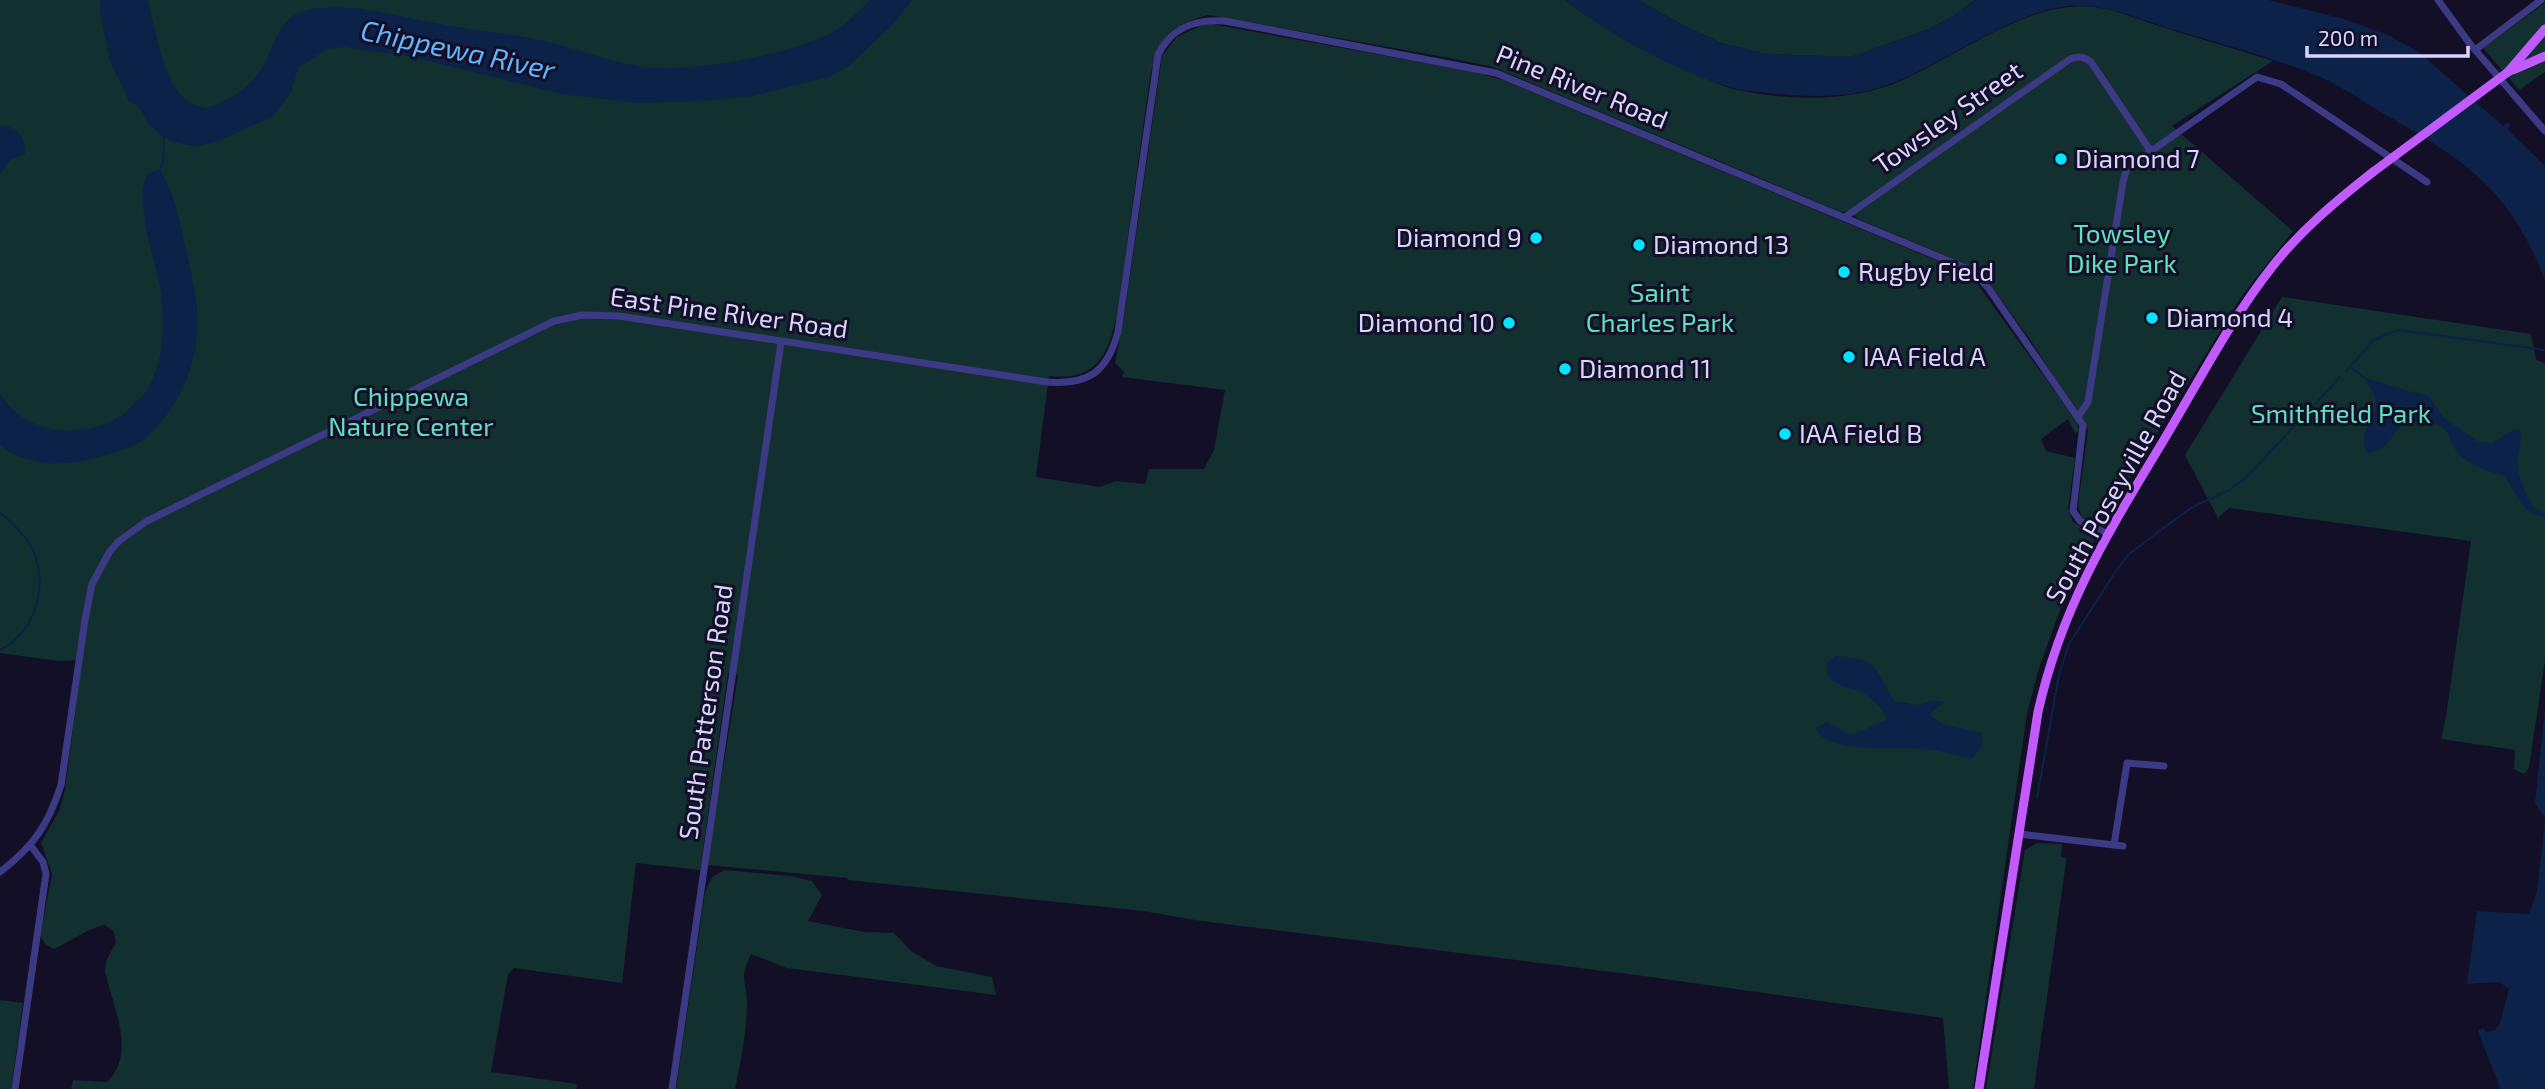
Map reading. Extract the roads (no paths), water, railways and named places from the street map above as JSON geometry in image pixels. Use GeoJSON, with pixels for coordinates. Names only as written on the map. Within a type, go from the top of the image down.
{"type":"FeatureCollection","features":[{"type":"Feature","properties":{"kind":"main road"},"geometry":{"type":"LineString","coordinates":[[2508,72],[2545,29]]}},
{"type":"Feature","properties":{"kind":"main road"},"geometry":{"type":"LineString","coordinates":[[2508,72],[2545,56]]}},
{"type":"Feature","properties":{"kind":"main road","name":"South Poseyville Road"},"geometry":{"type":"LineString","coordinates":[[1979,1089],[2035,729],[2050,665],[2074,599],[2108,534],[2238,316],[2272,266],[2329,206],[2508,72]]}},
{"type":"Feature","properties":{"kind":"street"},"geometry":{"type":"LineString","coordinates":[[2438,0],[2475,50],[2545,131]]}},
{"type":"Feature","properties":{"kind":"street"},"geometry":{"type":"LineString","coordinates":[[2475,50],[2539,1]]}},
{"type":"Feature","properties":{"kind":"street","name":"Pine River Road"},"geometry":{"type":"LineString","coordinates":[[1074,383],[1085,379],[1103,366],[1111,354],[1118,332],[1158,55],[1170,37],[1186,26],[1197,22],[1225,21],[1496,73],[1976,274],[2083,425],[2084,436],[2073,511],[2080,521],[2108,534]]}},
{"type":"Feature","properties":{"kind":"street","name":"Towsley Street"},"geometry":{"type":"LineString","coordinates":[[1844,217],[2070,59],[2077,57],[2085,57],[2091,62],[2150,150]]}},
{"type":"Feature","properties":{"kind":"street"},"geometry":{"type":"LineString","coordinates":[[2078,417],[2088,402],[2127,168],[2257,77],[2281,84],[2427,182]]}},
{"type":"Feature","properties":{"kind":"street","name":"East Pine River Road"},"geometry":{"type":"LineString","coordinates":[[0,872],[31,846],[49,818],[61,785],[92,584],[110,551],[134,530],[163,513],[554,321],[600,314],[619,316],[1047,383],[1074,383]]}},
{"type":"Feature","properties":{"kind":"street","name":"South Patterson Road"},"geometry":{"type":"LineString","coordinates":[[673,1089],[781,341]]}},
{"type":"Feature","properties":{"kind":"street"},"geometry":{"type":"LineString","coordinates":[[2019,834],[2118,846],[2127,763],[2164,766]]}},
{"type":"Feature","properties":{"kind":"street"},"geometry":{"type":"LineString","coordinates":[[15,1089],[46,874],[43,862],[31,846]]}},
{"type":"Feature","properties":{"kind":"water","name":"Chippewa River"},"geometry":{"type":"Polygon","coordinates":[[[100,0],[148,0],[161,53],[171,80],[185,99],[206,108],[228,99],[253,80],[265,63],[285,23],[304,11],[319,8],[377,11],[540,40],[637,66],[680,68],[735,61],[788,49],[835,31],[870,0],[912,0],[893,24],[850,65],[829,77],[753,96],[701,101],[637,103],[562,94],[409,56],[345,47],[327,49],[298,68],[291,93],[273,116],[216,142],[195,146],[163,137],[149,125],[139,107],[129,101],[110,61],[100,0]]]}},
{"type":"Feature","properties":{"kind":"water"},"geometry":{"type":"Polygon","coordinates":[[[1565,0],[1638,0],[1721,43],[1766,54],[1851,57],[1929,29],[1975,0],[2269,0],[2347,20],[2390,36],[2420,53],[2503,126],[2510,124],[2508,130],[2545,166],[2545,281],[2532,250],[2501,201],[2463,164],[2440,148],[2323,78],[2263,56],[2125,14],[2083,6],[2049,10],[2007,25],[1888,85],[1854,93],[1802,96],[1737,89],[1685,71],[1603,27],[1565,0]]]}},
{"type":"Feature","properties":{"kind":"water"},"geometry":{"type":"Polygon","coordinates":[[[3,125],[20,135],[25,154],[10,160],[0,174],[0,126],[3,125]]]}},
{"type":"Feature","properties":{"kind":"water"},"geometry":{"type":"Polygon","coordinates":[[[160,170],[170,189],[179,219],[193,281],[198,324],[192,364],[180,393],[153,431],[142,441],[124,449],[68,463],[32,460],[10,452],[0,445],[0,393],[10,407],[32,422],[66,431],[96,427],[115,419],[124,414],[146,392],[160,355],[163,314],[160,287],[145,224],[143,193],[148,173],[160,170]]]}},
{"type":"Feature","properties":{"kind":"water"},"geometry":{"type":"Polygon","coordinates":[[[2363,377],[2428,395],[2444,418],[2479,442],[2492,443],[2514,430],[2520,430],[2520,477],[2533,507],[2545,513],[2545,516],[2526,508],[2505,476],[2478,467],[2463,458],[2439,425],[2421,422],[2402,424],[2383,447],[2367,453],[2365,432],[2376,401],[2363,377]]]}},
{"type":"Feature","properties":{"kind":"water"},"geometry":{"type":"Polygon","coordinates":[[[1835,656],[1860,660],[1874,667],[1894,701],[1917,705],[1933,700],[1944,702],[1929,715],[1943,724],[1981,733],[1982,744],[1979,751],[1971,759],[1911,748],[1848,746],[1822,737],[1815,728],[1827,722],[1848,734],[1857,733],[1886,720],[1884,712],[1868,697],[1832,680],[1827,671],[1827,663],[1835,656]]]}},
{"type":"Feature","properties":{"kind":"water"},"geometry":{"type":"Polygon","coordinates":[[[2545,709],[2545,818],[2535,803],[2545,709]]]}},
{"type":"Feature","properties":{"kind":"water"},"geometry":{"type":"Polygon","coordinates":[[[2545,818],[2545,1089],[2500,1089],[2478,1030],[2495,1030],[2500,1023],[2509,989],[2499,982],[2467,984],[2477,911],[2529,914],[2537,891],[2545,818]]]}},
{"type":"Feature","properties":{"kind":"waterway"},"geometry":{"type":"LineString","coordinates":[[160,170],[164,136]]}},
{"type":"Feature","properties":{"kind":"waterway"},"geometry":{"type":"LineString","coordinates":[[2346,371],[2374,340],[2398,330],[2545,350]]}},
{"type":"Feature","properties":{"kind":"waterway"},"geometry":{"type":"LineString","coordinates":[[2351,367],[2363,377]]}},
{"type":"Feature","properties":{"kind":"waterway"},"geometry":{"type":"LineString","coordinates":[[2037,798],[2059,675],[2069,644],[2116,571],[2129,554],[2191,508],[2229,490],[2247,477],[2340,377]]}},
{"type":"Feature","properties":{"kind":"waterway"},"geometry":{"type":"LineString","coordinates":[[0,512],[29,543],[35,555],[39,582],[35,609],[29,622],[22,633],[0,650]]}},
{"type":"Feature","properties":{"kind":"place","name":"Diamond 7"},"geometry":{"type":"Point","coordinates":[2061,159]}},
{"type":"Feature","properties":{"kind":"place","name":"Diamond 9"},"geometry":{"type":"Point","coordinates":[1536,238]}},
{"type":"Feature","properties":{"kind":"place","name":"Diamond 13"},"geometry":{"type":"Point","coordinates":[1639,245]}},
{"type":"Feature","properties":{"kind":"place","name":"Rugby Field"},"geometry":{"type":"Point","coordinates":[1844,272]}},
{"type":"Feature","properties":{"kind":"place","name":"Diamond 4"},"geometry":{"type":"Point","coordinates":[2152,318]}},
{"type":"Feature","properties":{"kind":"place","name":"Diamond 10"},"geometry":{"type":"Point","coordinates":[1509,323]}},
{"type":"Feature","properties":{"kind":"place","name":"IAA Field A"},"geometry":{"type":"Point","coordinates":[1849,357]}},
{"type":"Feature","properties":{"kind":"place","name":"Diamond 11"},"geometry":{"type":"Point","coordinates":[1565,369]}},
{"type":"Feature","properties":{"kind":"place","name":"IAA Field B"},"geometry":{"type":"Point","coordinates":[1785,434]}},
{"type":"Feature","properties":{"kind":"park label","name":"Towsley Dike Park"},"geometry":{"type":"Point","coordinates":[2122,249]}},
{"type":"Feature","properties":{"kind":"park label","name":"Saint Charles Park"},"geometry":{"type":"Point","coordinates":[1660,308]}},
{"type":"Feature","properties":{"kind":"park label","name":"Chippewa Nature Center"},"geometry":{"type":"Point","coordinates":[411,412]}},
{"type":"Feature","properties":{"kind":"park label","name":"Smithfield Park"},"geometry":{"type":"Point","coordinates":[2341,414]}}]}
